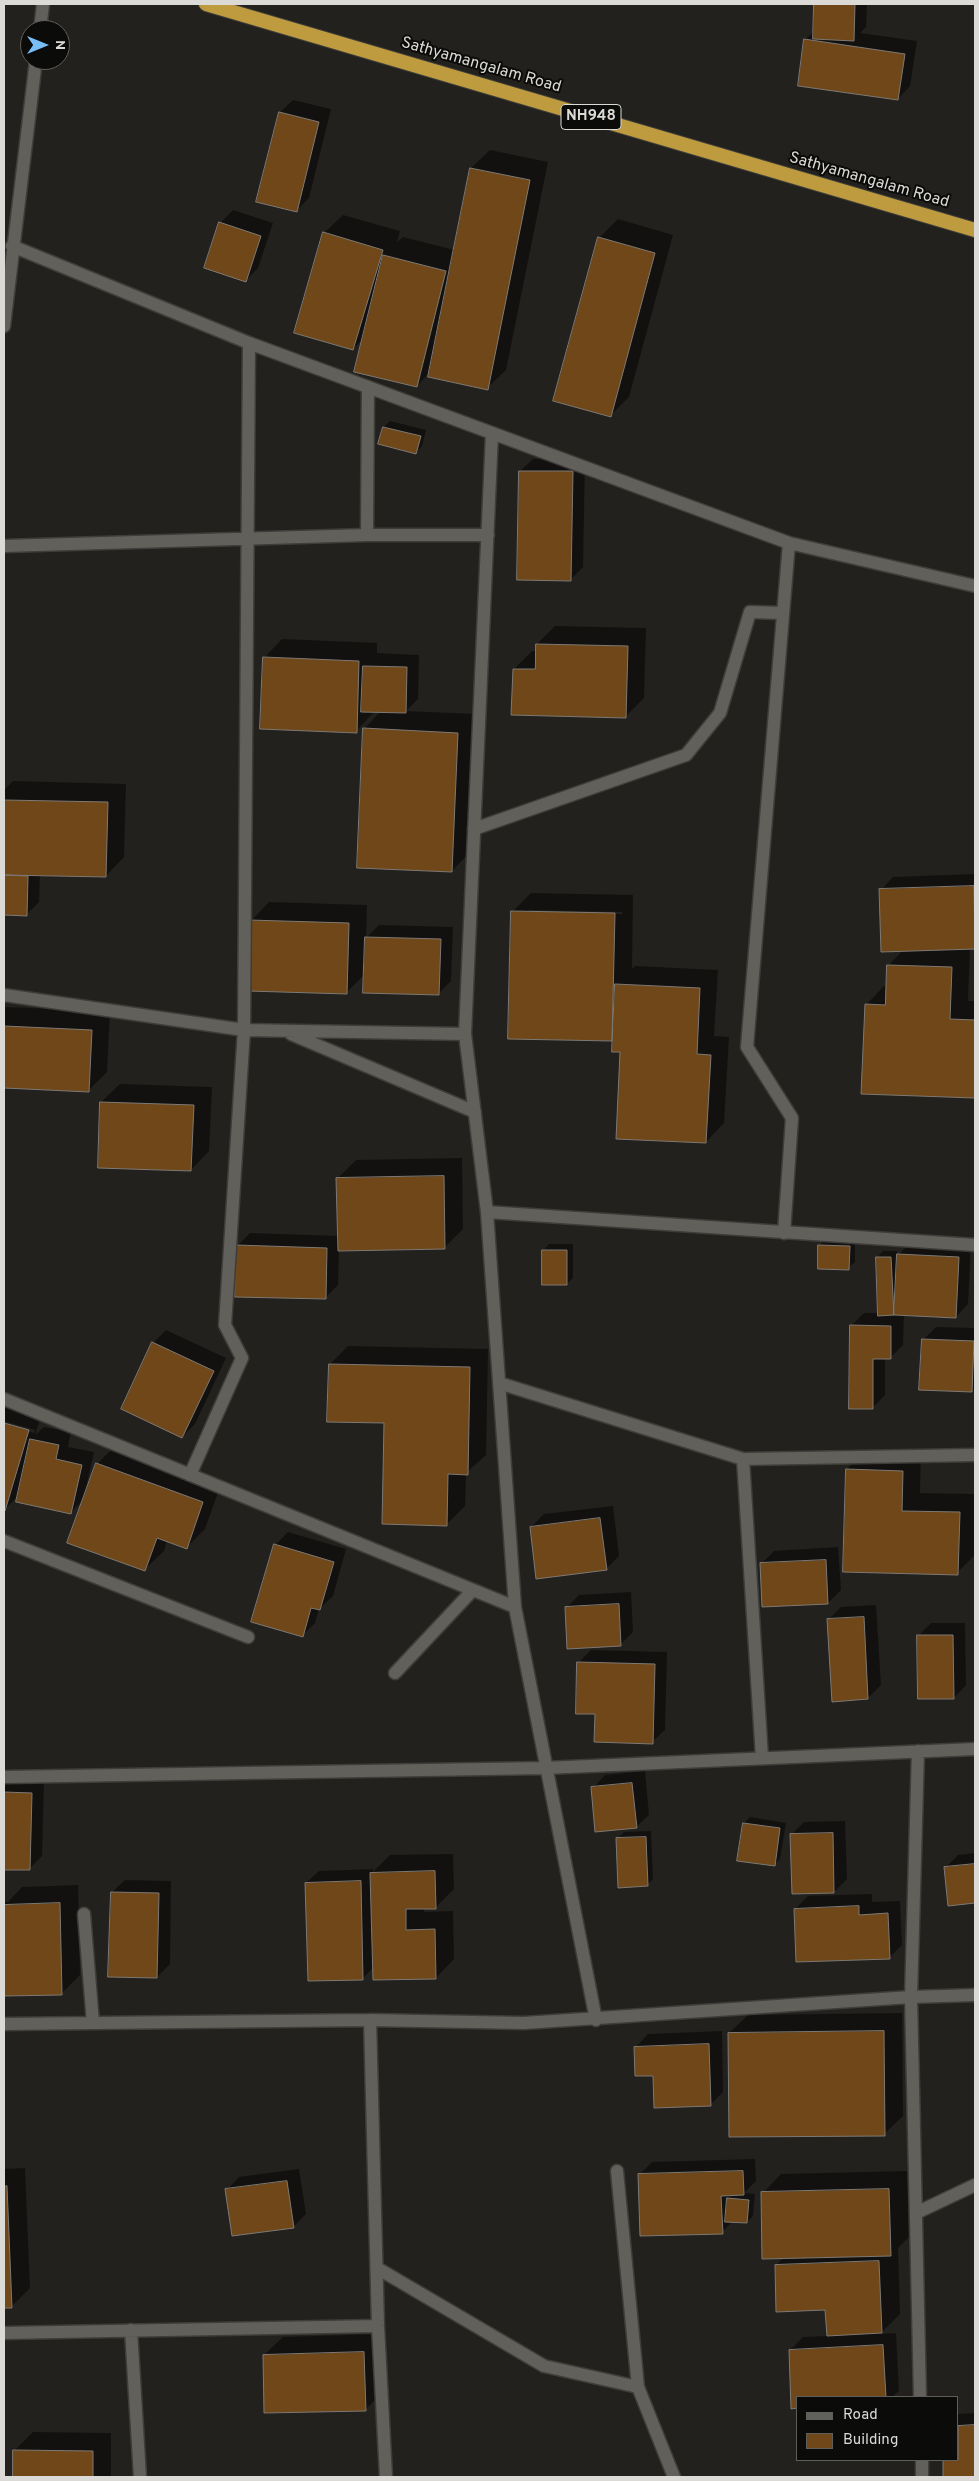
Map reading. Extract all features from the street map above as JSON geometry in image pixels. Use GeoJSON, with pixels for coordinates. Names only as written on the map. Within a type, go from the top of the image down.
{"type":"FeatureCollection","features":[{"type":"Feature","properties":{"kind":"highway","name":"Sathyamangalam Road"},"geometry":{"type":"LineString","coordinates":[[206,4],[975,230]]}},
{"type":"Feature","properties":{"kind":"street"},"geometry":{"type":"LineString","coordinates":[[41,20],[43,4]]}},
{"type":"Feature","properties":{"kind":"street"},"geometry":{"type":"LineString","coordinates":[[4,326],[12,246],[35,70]]}},
{"type":"Feature","properties":{"kind":"street"},"geometry":{"type":"LineString","coordinates":[[12,246],[249,343],[788,542],[975,586]]}},
{"type":"Feature","properties":{"kind":"street"},"geometry":{"type":"LineString","coordinates":[[190,1475],[242,1358],[225,1325],[244,1030],[249,343]]}},
{"type":"Feature","properties":{"kind":"street"},"geometry":{"type":"LineString","coordinates":[[367,535],[368,387]]}},
{"type":"Feature","properties":{"kind":"street"},"geometry":{"type":"LineString","coordinates":[[492,433],[465,1034],[487,1212],[515,1607],[545,1768],[596,2020]]}},
{"type":"Feature","properties":{"kind":"street"},"geometry":{"type":"LineString","coordinates":[[4,546],[367,535],[488,535]]}},
{"type":"Feature","properties":{"kind":"street"},"geometry":{"type":"LineString","coordinates":[[784,1233],[792,1118],[747,1047],[788,542]]}},
{"type":"Feature","properties":{"kind":"street"},"geometry":{"type":"LineString","coordinates":[[474,829],[686,755],[720,714],[750,612],[782,613]]}},
{"type":"Feature","properties":{"kind":"street"},"geometry":{"type":"LineString","coordinates":[[4,995],[244,1030],[465,1034]]}},
{"type":"Feature","properties":{"kind":"street"},"geometry":{"type":"LineString","coordinates":[[283,1031],[475,1112]]}},
{"type":"Feature","properties":{"kind":"street"},"geometry":{"type":"LineString","coordinates":[[487,1212],[975,1245]]}},
{"type":"Feature","properties":{"kind":"street"},"geometry":{"type":"LineString","coordinates":[[499,1383],[742,1459],[975,1455]]}},
{"type":"Feature","properties":{"kind":"street"},"geometry":{"type":"LineString","coordinates":[[4,1400],[515,1607]]}},
{"type":"Feature","properties":{"kind":"street"},"geometry":{"type":"LineString","coordinates":[[742,1459],[762,1758]]}},
{"type":"Feature","properties":{"kind":"street"},"geometry":{"type":"LineString","coordinates":[[4,1541],[248,1637]]}},
{"type":"Feature","properties":{"kind":"street"},"geometry":{"type":"LineString","coordinates":[[395,1673],[473,1590]]}},
{"type":"Feature","properties":{"kind":"street"},"geometry":{"type":"LineString","coordinates":[[4,1777],[545,1768],[975,1749]]}},
{"type":"Feature","properties":{"kind":"street"},"geometry":{"type":"LineString","coordinates":[[918,1751],[911,1997],[920,2396]]}},
{"type":"Feature","properties":{"kind":"street"},"geometry":{"type":"LineString","coordinates":[[84,1914],[93,2023]]}},
{"type":"Feature","properties":{"kind":"street"},"geometry":{"type":"LineString","coordinates":[[4,2024],[370,2020],[524,2023],[596,2020],[911,1997],[975,1996]]}},
{"type":"Feature","properties":{"kind":"street"},"geometry":{"type":"LineString","coordinates":[[370,2020],[378,2326],[386,2477]]}},
{"type":"Feature","properties":{"kind":"street"},"geometry":{"type":"LineString","coordinates":[[617,2172],[638,2387],[674,2477]]}},
{"type":"Feature","properties":{"kind":"street"},"geometry":{"type":"LineString","coordinates":[[916,2213],[975,2185]]}},
{"type":"Feature","properties":{"kind":"street"},"geometry":{"type":"LineString","coordinates":[[377,2268],[544,2366],[638,2387]]}},
{"type":"Feature","properties":{"kind":"street"},"geometry":{"type":"LineString","coordinates":[[4,2333],[378,2326]]}},
{"type":"Feature","properties":{"kind":"street"},"geometry":{"type":"LineString","coordinates":[[132,2330],[140,2477]]}},
{"type":"Feature","properties":{"kind":"street"},"geometry":{"type":"LineString","coordinates":[[922,2461],[922,2477]]}},
{"type":"Feature","properties":{"kind":"building"},"geometry":{"type":"Polygon","coordinates":[[[814,4],[855,4],[854,41],[813,39],[814,4]]]}},
{"type":"Feature","properties":{"kind":"building"},"geometry":{"type":"Polygon","coordinates":[[[804,39],[905,54],[898,100],[798,86],[804,39]]]}},
{"type":"Feature","properties":{"kind":"building"},"geometry":{"type":"Polygon","coordinates":[[[279,112],[319,122],[297,212],[256,202],[279,112]]]}},
{"type":"Feature","properties":{"kind":"building"},"geometry":{"type":"Polygon","coordinates":[[[470,168],[530,180],[488,390],[428,377],[470,168]]]}},
{"type":"Feature","properties":{"kind":"building"},"geometry":{"type":"Polygon","coordinates":[[[219,222],[261,236],[246,282],[204,268],[219,222]]]}},
{"type":"Feature","properties":{"kind":"building"},"geometry":{"type":"Polygon","coordinates":[[[323,232],[383,250],[353,350],[294,333],[323,232]]]}},
{"type":"Feature","properties":{"kind":"building"},"geometry":{"type":"Polygon","coordinates":[[[598,237],[655,253],[611,417],[553,401],[598,237]]]}},
{"type":"Feature","properties":{"kind":"building"},"geometry":{"type":"Polygon","coordinates":[[[383,255],[446,271],[417,387],[354,372],[383,255]]]}},
{"type":"Feature","properties":{"kind":"building"},"geometry":{"type":"Polygon","coordinates":[[[383,427],[421,436],[416,454],[378,444],[383,427]]]}},
{"type":"Feature","properties":{"kind":"building"},"geometry":{"type":"Polygon","coordinates":[[[519,471],[573,471],[571,581],[517,580],[519,471]]]}},
{"type":"Feature","properties":{"kind":"building"},"geometry":{"type":"Polygon","coordinates":[[[536,644],[628,646],[626,718],[511,715],[513,669],[535,669],[536,644]]]}},
{"type":"Feature","properties":{"kind":"building"},"geometry":{"type":"Polygon","coordinates":[[[263,657],[359,661],[357,733],[260,729],[263,657]]]}},
{"type":"Feature","properties":{"kind":"building"},"geometry":{"type":"Polygon","coordinates":[[[363,666],[407,667],[406,713],[361,712],[363,666]]]}},
{"type":"Feature","properties":{"kind":"building"},"geometry":{"type":"Polygon","coordinates":[[[363,728],[458,733],[452,872],[357,868],[363,728]]]}},
{"type":"Feature","properties":{"kind":"building"},"geometry":{"type":"Polygon","coordinates":[[[4,800],[108,802],[106,877],[4,875],[4,800]]]}},
{"type":"Feature","properties":{"kind":"building"},"geometry":{"type":"Polygon","coordinates":[[[4,875],[28,876],[27,916],[4,915],[4,875]]]}},
{"type":"Feature","properties":{"kind":"building"},"geometry":{"type":"Polygon","coordinates":[[[974,886],[975,949],[881,952],[879,889],[974,886]]]}},
{"type":"Feature","properties":{"kind":"building"},"geometry":{"type":"Polygon","coordinates":[[[511,911],[615,913],[612,1041],[508,1039],[511,911]]]}},
{"type":"Feature","properties":{"kind":"building"},"geometry":{"type":"Polygon","coordinates":[[[249,920],[349,923],[347,994],[248,991],[249,920]]]}},
{"type":"Feature","properties":{"kind":"building"},"geometry":{"type":"Polygon","coordinates":[[[365,937],[441,939],[439,995],[363,993],[365,937]]]}},
{"type":"Feature","properties":{"kind":"building"},"geometry":{"type":"Polygon","coordinates":[[[887,965],[952,967],[950,1019],[975,1020],[975,1098],[861,1094],[865,1004],[885,1005],[887,965]]]}},
{"type":"Feature","properties":{"kind":"building"},"geometry":{"type":"Polygon","coordinates":[[[615,984],[700,988],[697,1054],[711,1055],[706,1143],[616,1139],[620,1052],[612,1052],[615,984]]]}},
{"type":"Feature","properties":{"kind":"building"},"geometry":{"type":"Polygon","coordinates":[[[4,1026],[92,1030],[89,1092],[4,1088],[4,1026]]]}},
{"type":"Feature","properties":{"kind":"building"},"geometry":{"type":"Polygon","coordinates":[[[100,1102],[194,1105],[191,1171],[98,1168],[100,1102]]]}},
{"type":"Feature","properties":{"kind":"building"},"geometry":{"type":"Polygon","coordinates":[[[444,1176],[445,1249],[338,1251],[336,1178],[444,1176]]]}},
{"type":"Feature","properties":{"kind":"building"},"geometry":{"type":"Polygon","coordinates":[[[236,1245],[327,1248],[326,1299],[235,1297],[236,1245]]]}},
{"type":"Feature","properties":{"kind":"building"},"geometry":{"type":"Polygon","coordinates":[[[818,1245],[850,1246],[849,1270],[818,1269],[818,1245]]]}},
{"type":"Feature","properties":{"kind":"building"},"geometry":{"type":"Polygon","coordinates":[[[542,1250],[567,1250],[567,1285],[542,1285],[542,1250]]]}},
{"type":"Feature","properties":{"kind":"building"},"geometry":{"type":"Polygon","coordinates":[[[897,1254],[959,1257],[956,1318],[894,1315],[897,1254]]]}},
{"type":"Feature","properties":{"kind":"building"},"geometry":{"type":"Polygon","coordinates":[[[876,1257],[891,1257],[894,1315],[878,1316],[876,1257]]]}},
{"type":"Feature","properties":{"kind":"building"},"geometry":{"type":"Polygon","coordinates":[[[850,1325],[891,1326],[891,1359],[873,1359],[873,1409],[849,1409],[850,1325]]]}},
{"type":"Feature","properties":{"kind":"building"},"geometry":{"type":"Polygon","coordinates":[[[922,1339],[974,1341],[972,1392],[919,1390],[922,1339]]]}},
{"type":"Feature","properties":{"kind":"building"},"geometry":{"type":"Polygon","coordinates":[[[152,1342],[214,1371],[182,1438],[121,1409],[152,1342]]]}},
{"type":"Feature","properties":{"kind":"building"},"geometry":{"type":"Polygon","coordinates":[[[329,1364],[470,1367],[468,1475],[448,1474],[447,1526],[382,1524],[384,1423],[327,1422],[329,1364]]]}},
{"type":"Feature","properties":{"kind":"building"},"geometry":{"type":"Polygon","coordinates":[[[4,1423],[29,1430],[5,1511],[4,1511],[4,1423]]]}},
{"type":"Feature","properties":{"kind":"building"},"geometry":{"type":"Polygon","coordinates":[[[30,1439],[59,1445],[56,1459],[82,1465],[71,1514],[16,1502],[30,1439]]]}},
{"type":"Feature","properties":{"kind":"building"},"geometry":{"type":"Polygon","coordinates":[[[96,1463],[203,1502],[187,1549],[157,1538],[145,1571],[67,1543],[96,1463]]]}},
{"type":"Feature","properties":{"kind":"building"},"geometry":{"type":"Polygon","coordinates":[[[846,1469],[903,1471],[902,1511],[960,1512],[958,1575],[843,1572],[846,1469]]]}},
{"type":"Feature","properties":{"kind":"building"},"geometry":{"type":"Polygon","coordinates":[[[600,1518],[607,1570],[536,1579],[530,1527],[600,1518]]]}},
{"type":"Feature","properties":{"kind":"building"},"geometry":{"type":"Polygon","coordinates":[[[274,1544],[334,1562],[320,1610],[311,1608],[303,1637],[251,1622],[274,1544]]]}},
{"type":"Feature","properties":{"kind":"building"},"geometry":{"type":"Polygon","coordinates":[[[826,1560],[828,1604],[762,1607],[760,1563],[826,1560]]]}},
{"type":"Feature","properties":{"kind":"building"},"geometry":{"type":"Polygon","coordinates":[[[619,1604],[621,1646],[567,1649],[565,1607],[619,1604]]]}},
{"type":"Feature","properties":{"kind":"building"},"geometry":{"type":"Polygon","coordinates":[[[864,1617],[868,1699],[832,1702],[827,1619],[864,1617]]]}},
{"type":"Feature","properties":{"kind":"building"},"geometry":{"type":"Polygon","coordinates":[[[917,1635],[953,1635],[954,1699],[918,1699],[917,1635]]]}},
{"type":"Feature","properties":{"kind":"building"},"geometry":{"type":"Polygon","coordinates":[[[577,1662],[655,1664],[653,1744],[594,1742],[595,1714],[576,1714],[577,1662]]]}},
{"type":"Feature","properties":{"kind":"building"},"geometry":{"type":"Polygon","coordinates":[[[632,1783],[637,1828],[595,1832],[591,1787],[632,1783]]]}},
{"type":"Feature","properties":{"kind":"building"},"geometry":{"type":"Polygon","coordinates":[[[4,1792],[32,1793],[30,1870],[4,1870],[4,1792]]]}},
{"type":"Feature","properties":{"kind":"building"},"geometry":{"type":"Polygon","coordinates":[[[743,1823],[780,1828],[775,1866],[737,1861],[743,1823]]]}},
{"type":"Feature","properties":{"kind":"building"},"geometry":{"type":"Polygon","coordinates":[[[833,1833],[834,1893],[792,1894],[790,1834],[833,1833]]]}},
{"type":"Feature","properties":{"kind":"building"},"geometry":{"type":"Polygon","coordinates":[[[646,1837],[648,1886],[618,1888],[616,1838],[646,1837]]]}},
{"type":"Feature","properties":{"kind":"building"},"geometry":{"type":"Polygon","coordinates":[[[975,1864],[975,1903],[948,1906],[944,1867],[975,1864]]]}},
{"type":"Feature","properties":{"kind":"building"},"geometry":{"type":"Polygon","coordinates":[[[435,1871],[436,1909],[406,1909],[406,1930],[435,1929],[436,1979],[373,1980],[370,1873],[435,1871]]]}},
{"type":"Feature","properties":{"kind":"building"},"geometry":{"type":"Polygon","coordinates":[[[361,1881],[363,1980],[308,1981],[305,1883],[361,1881]]]}},
{"type":"Feature","properties":{"kind":"building"},"geometry":{"type":"Polygon","coordinates":[[[111,1892],[159,1893],[157,1978],[108,1977],[111,1892]]]}},
{"type":"Feature","properties":{"kind":"building"},"geometry":{"type":"Polygon","coordinates":[[[60,1903],[62,1995],[4,1996],[4,1905],[60,1903]]]}},
{"type":"Feature","properties":{"kind":"building"},"geometry":{"type":"Polygon","coordinates":[[[859,1906],[859,1915],[888,1913],[890,1959],[796,1962],[794,1909],[859,1906]]]}},
{"type":"Feature","properties":{"kind":"building"},"geometry":{"type":"Polygon","coordinates":[[[884,2031],[885,2136],[729,2137],[728,2033],[884,2031]]]}},
{"type":"Feature","properties":{"kind":"building"},"geometry":{"type":"Polygon","coordinates":[[[709,2044],[711,2106],[654,2108],[653,2076],[635,2076],[634,2047],[709,2044]]]}},
{"type":"Feature","properties":{"kind":"building"},"geometry":{"type":"Polygon","coordinates":[[[743,2171],[744,2195],[721,2196],[723,2234],[640,2236],[638,2174],[743,2171]]]}},
{"type":"Feature","properties":{"kind":"building"},"geometry":{"type":"Polygon","coordinates":[[[287,2181],[294,2228],[232,2236],[225,2189],[287,2181]]]}},
{"type":"Feature","properties":{"kind":"building"},"geometry":{"type":"Polygon","coordinates":[[[7,2186],[12,2308],[4,2308],[4,2187],[7,2186]]]}},
{"type":"Feature","properties":{"kind":"building"},"geometry":{"type":"Polygon","coordinates":[[[889,2189],[891,2256],[762,2259],[761,2192],[889,2189]]]}},
{"type":"Feature","properties":{"kind":"building"},"geometry":{"type":"Polygon","coordinates":[[[727,2198],[749,2200],[747,2223],[725,2222],[727,2198]]]}},
{"type":"Feature","properties":{"kind":"building"},"geometry":{"type":"Polygon","coordinates":[[[879,2261],[882,2333],[827,2336],[825,2310],[776,2312],[775,2265],[879,2261]]]}},
{"type":"Feature","properties":{"kind":"building"},"geometry":{"type":"Polygon","coordinates":[[[883,2345],[886,2396],[796,2396],[796,2408],[791,2409],[789,2350],[883,2345]]]}},
{"type":"Feature","properties":{"kind":"building"},"geometry":{"type":"Polygon","coordinates":[[[364,2352],[366,2411],[264,2413],[263,2355],[364,2352]]]}},
{"type":"Feature","properties":{"kind":"building"},"geometry":{"type":"Polygon","coordinates":[[[975,2425],[975,2477],[943,2477],[943,2461],[959,2461],[959,2426],[975,2425]]]}},
{"type":"Feature","properties":{"kind":"building"},"geometry":{"type":"Polygon","coordinates":[[[13,2450],[93,2451],[93,2477],[13,2477],[13,2450]]]}}]}
